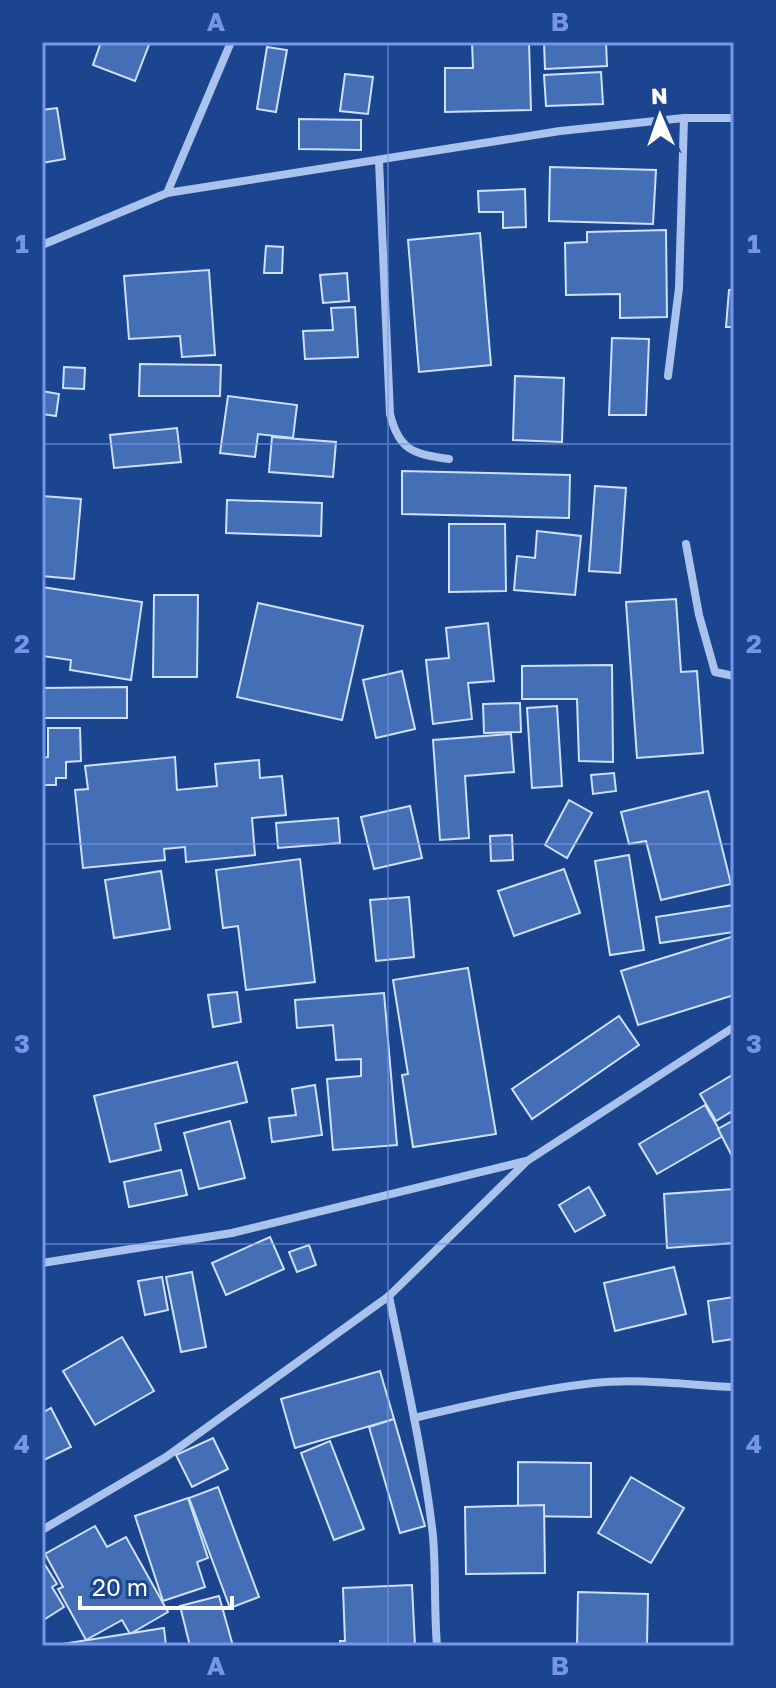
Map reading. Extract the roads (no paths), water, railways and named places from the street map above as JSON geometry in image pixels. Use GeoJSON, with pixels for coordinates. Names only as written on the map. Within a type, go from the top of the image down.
{"type":"FeatureCollection","features":[{"type":"Feature","properties":{"kind":"street"},"geometry":{"type":"LineString","coordinates":[[167,193],[231,42]]}},
{"type":"Feature","properties":{"kind":"street"},"geometry":{"type":"LineString","coordinates":[[42,245],[167,193],[560,131],[684,118],[734,118]]}},
{"type":"Feature","properties":{"kind":"street"},"geometry":{"type":"LineString","coordinates":[[668,376],[679,288],[684,118]]}},
{"type":"Feature","properties":{"kind":"street"},"geometry":{"type":"LineString","coordinates":[[379,161],[390,414],[394,430],[408,449],[425,456],[449,459]]}},
{"type":"Feature","properties":{"kind":"street"},"geometry":{"type":"LineString","coordinates":[[686,544],[699,615],[715,672],[734,676]]}},
{"type":"Feature","properties":{"kind":"street"},"geometry":{"type":"LineString","coordinates":[[42,1530],[166,1457],[389,1296],[527,1161],[734,1027]]}},
{"type":"Feature","properties":{"kind":"street"},"geometry":{"type":"LineString","coordinates":[[42,1263],[232,1233],[527,1161]]}},
{"type":"Feature","properties":{"kind":"street"},"geometry":{"type":"LineString","coordinates":[[389,1296],[414,1418],[433,1538],[437,1646]]}},
{"type":"Feature","properties":{"kind":"street"},"geometry":{"type":"LineString","coordinates":[[414,1418],[501,1398],[595,1383],[734,1387]]}}]}
